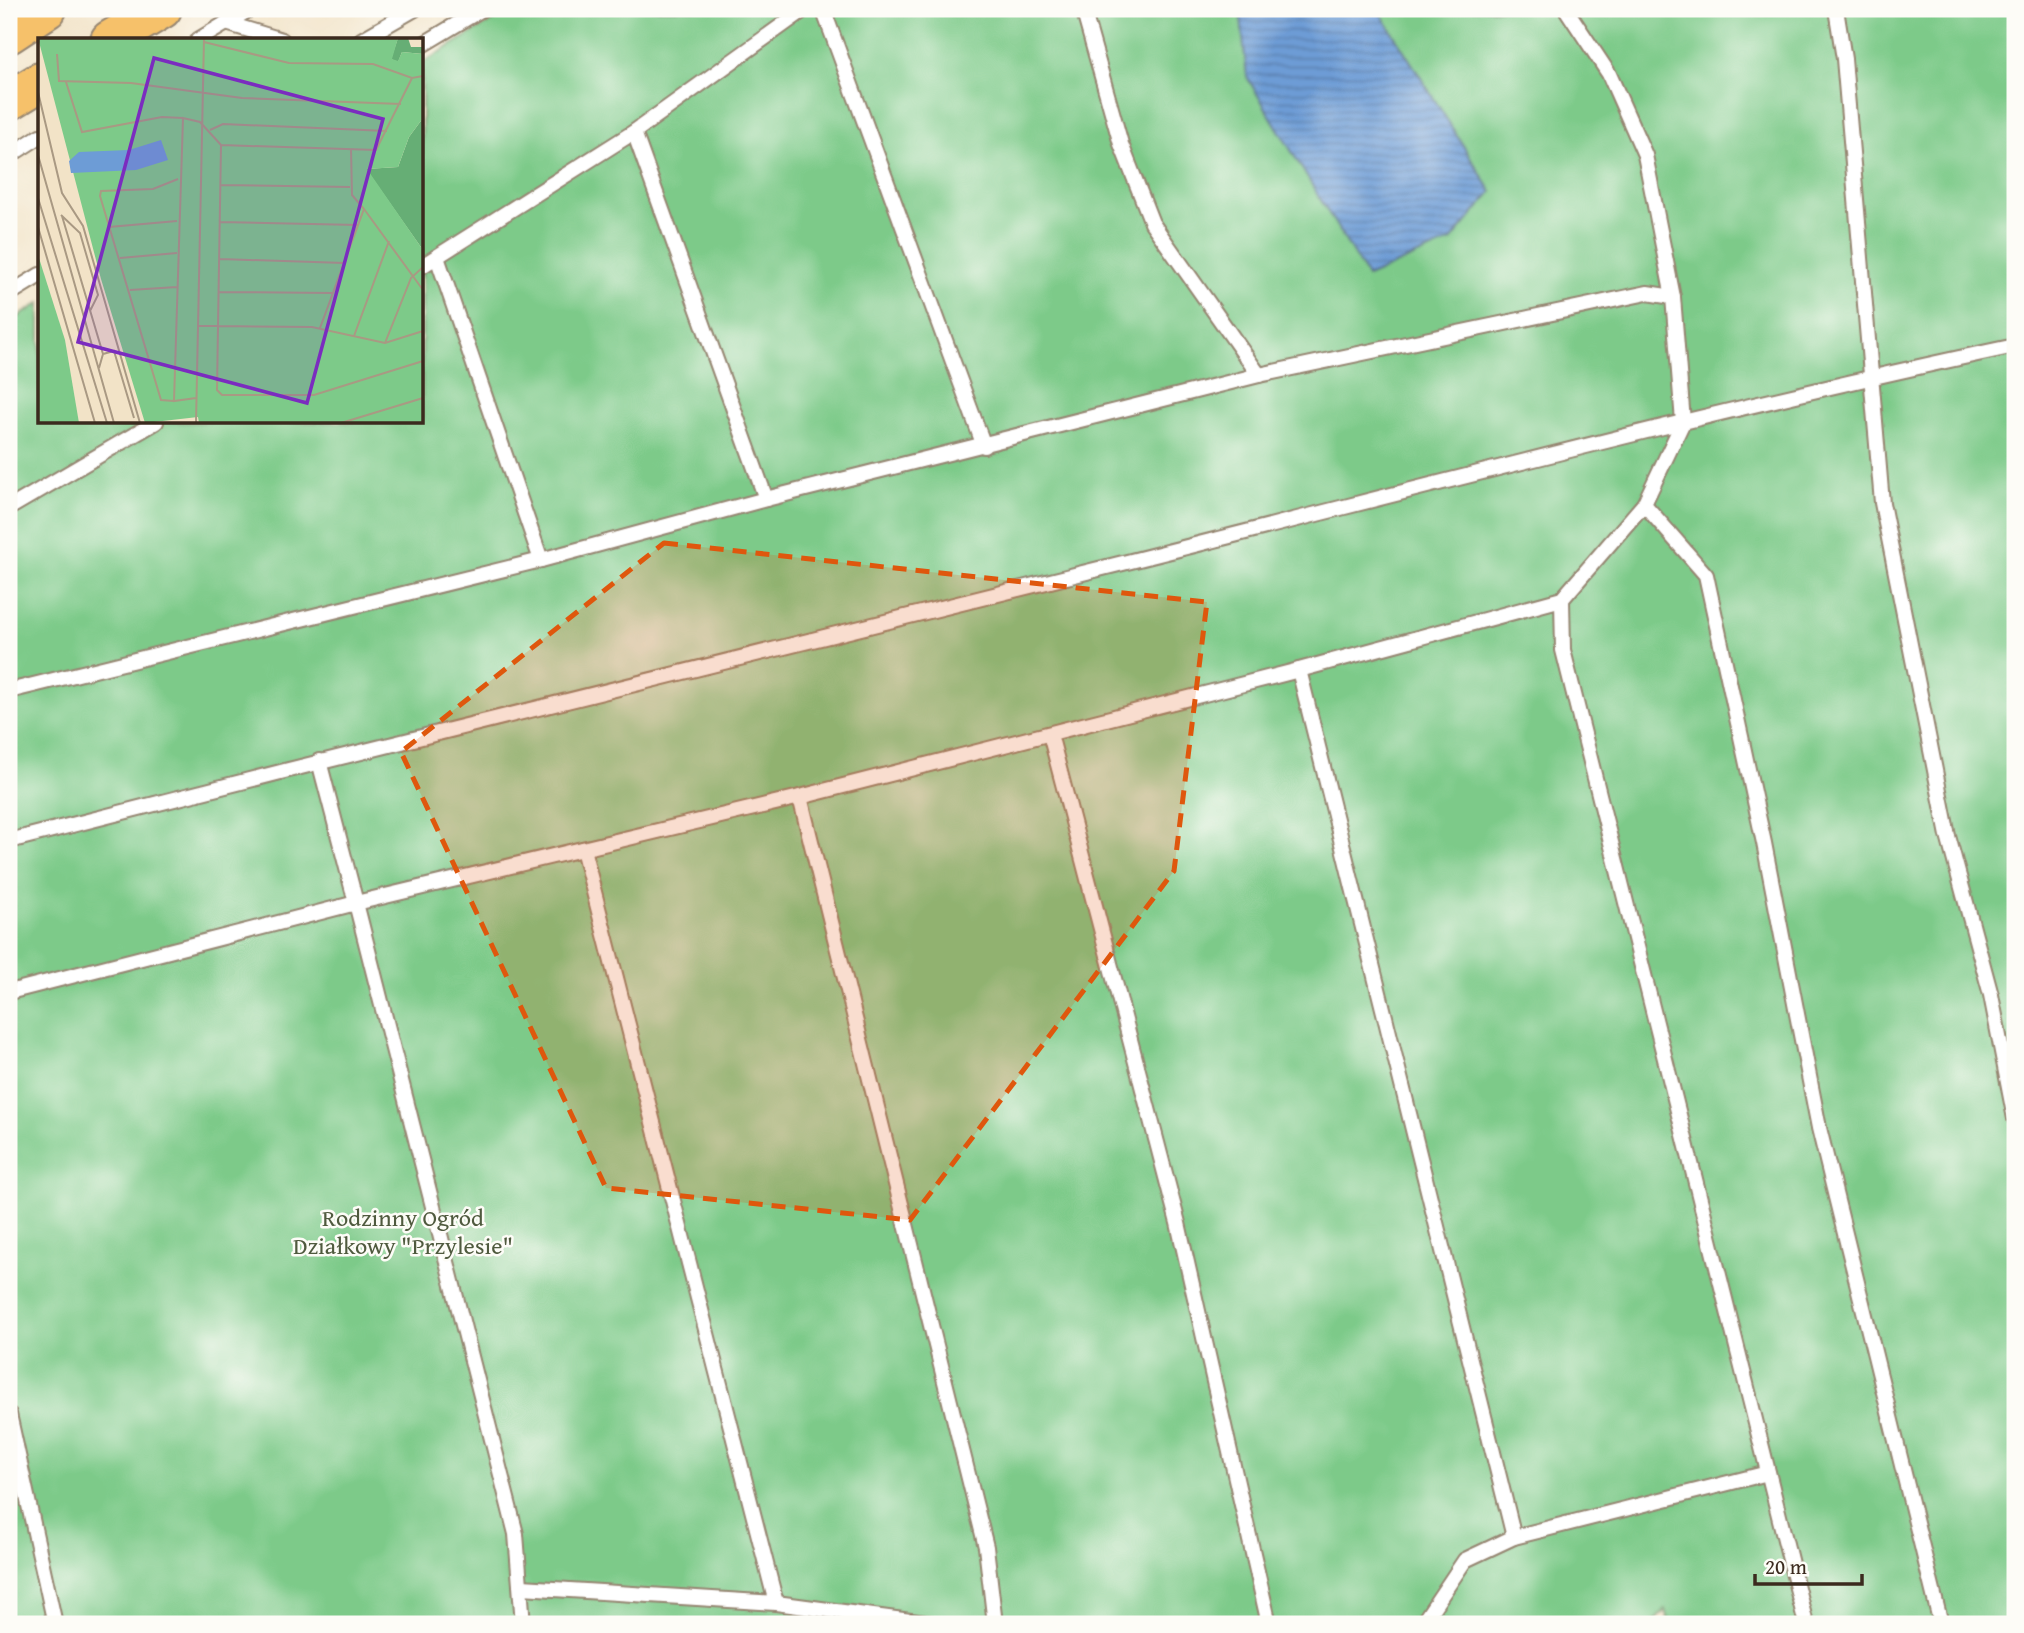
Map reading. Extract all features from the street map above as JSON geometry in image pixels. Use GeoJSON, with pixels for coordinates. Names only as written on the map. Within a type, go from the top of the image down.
{"type":"FeatureCollection","features":[{"type":"Feature","properties":{"kind":"highway"},"geometry":{"type":"LineString","coordinates":[[9,34],[47,9]]}},
{"type":"Feature","properties":{"kind":"highway"},"geometry":{"type":"LineString","coordinates":[[113,38],[162,9]]}},
{"type":"Feature","properties":{"kind":"highway"},"geometry":{"type":"LineString","coordinates":[[9,101],[38,83]]}},
{"type":"Feature","properties":{"kind":"lane"},"geometry":{"type":"LineString","coordinates":[[201,38],[250,9]]}},
{"type":"Feature","properties":{"kind":"lane"},"geometry":{"type":"LineString","coordinates":[[364,38],[415,9]]}},
{"type":"Feature","properties":{"kind":"lane"},"geometry":{"type":"LineString","coordinates":[[424,44],[482,9]]}},
{"type":"Feature","properties":{"kind":"lane"},"geometry":{"type":"LineString","coordinates":[[424,264],[634,132],[805,9]]}},
{"type":"Feature","properties":{"kind":"lane"},"geometry":{"type":"LineString","coordinates":[[823,9],[984,446]]}},
{"type":"Feature","properties":{"kind":"lane"},"geometry":{"type":"LineString","coordinates":[[1083,9],[1121,144],[1152,223],[1259,375]]}},
{"type":"Feature","properties":{"kind":"lane"},"geometry":{"type":"LineString","coordinates":[[9,992],[356,903],[1050,734],[1562,600],[1644,504],[1683,422],[1673,297],[1645,155],[1609,74],[1566,9]]}},
{"type":"Feature","properties":{"kind":"lane"},"geometry":{"type":"LineString","coordinates":[[1836,9],[1844,59],[1882,503],[1948,836],[1991,995],[2015,1119]]}},
{"type":"Feature","properties":{"kind":"lane"},"geometry":{"type":"LineString","coordinates":[[226,23],[275,38]]}},
{"type":"Feature","properties":{"kind":"lane"},"geometry":{"type":"LineString","coordinates":[[634,132],[766,499]]}},
{"type":"Feature","properties":{"kind":"lane"},"geometry":{"type":"LineString","coordinates":[[9,156],[38,137]]}},
{"type":"Feature","properties":{"kind":"lane"},"geometry":{"type":"LineString","coordinates":[[437,257],[541,560]]}},
{"type":"Feature","properties":{"kind":"lane"},"geometry":{"type":"LineString","coordinates":[[9,294],[38,276]]}},
{"type":"Feature","properties":{"kind":"lane"},"geometry":{"type":"LineString","coordinates":[[9,691],[541,560],[766,499],[1259,375],[1647,293],[1673,297]]}},
{"type":"Feature","properties":{"kind":"lane"},"geometry":{"type":"LineString","coordinates":[[9,841],[319,761],[1044,583],[1683,422],[1872,376],[2015,346]]}},
{"type":"Feature","properties":{"kind":"lane"},"geometry":{"type":"LineString","coordinates":[[9,508],[153,424]]}},
{"type":"Feature","properties":{"kind":"lane"},"geometry":{"type":"LineString","coordinates":[[1644,504],[1706,575],[1764,843],[1819,1128],[1941,1624]]}},
{"type":"Feature","properties":{"kind":"lane"},"geometry":{"type":"LineString","coordinates":[[1562,600],[1563,650],[1805,1624]]}},
{"type":"Feature","properties":{"kind":"lane"},"geometry":{"type":"LineString","coordinates":[[1299,670],[1514,1537]]}},
{"type":"Feature","properties":{"kind":"lane"},"geometry":{"type":"LineString","coordinates":[[1050,734],[1178,1223],[1269,1624]]}},
{"type":"Feature","properties":{"kind":"lane"},"geometry":{"type":"LineString","coordinates":[[319,761],[516,1534],[523,1624]]}},
{"type":"Feature","properties":{"kind":"lane"},"geometry":{"type":"LineString","coordinates":[[800,797],[986,1546],[995,1624]]}},
{"type":"Feature","properties":{"kind":"lane"},"geometry":{"type":"LineString","coordinates":[[583,849],[776,1604]]}},
{"type":"Feature","properties":{"kind":"lane"},"geometry":{"type":"LineString","coordinates":[[9,1414],[55,1624]]}},
{"type":"Feature","properties":{"kind":"lane"},"geometry":{"type":"LineString","coordinates":[[1422,1624],[1465,1560],[1514,1537],[1768,1473]]}},
{"type":"Feature","properties":{"kind":"lane"},"geometry":{"type":"LineString","coordinates":[[522,1587],[776,1604],[933,1624]]}},
{"type":"Feature","properties":{"kind":"highlighted area"},"geometry":{"type":"Polygon","coordinates":[[[664,543],[1207,602],[1174,871],[910,1220],[606,1188],[401,752],[664,543]]]}},
{"type":"Feature","properties":{"kind":"green space","name":"Rodzinny Ogród Działkowy \"Przylesie\""},"geometry":{"type":"Polygon","coordinates":[[[512,9],[2015,9],[2015,1624],[1669,1624],[1665,1610],[1652,1624],[9,1624],[9,323],[38,304],[38,424],[424,424],[424,62],[512,9]]]}},
{"type":"Feature","properties":{"kind":"water"},"geometry":{"type":"Polygon","coordinates":[[[1240,9],[1378,9],[1492,192],[1451,241],[1367,277],[1247,77],[1240,9]]]}}]}
